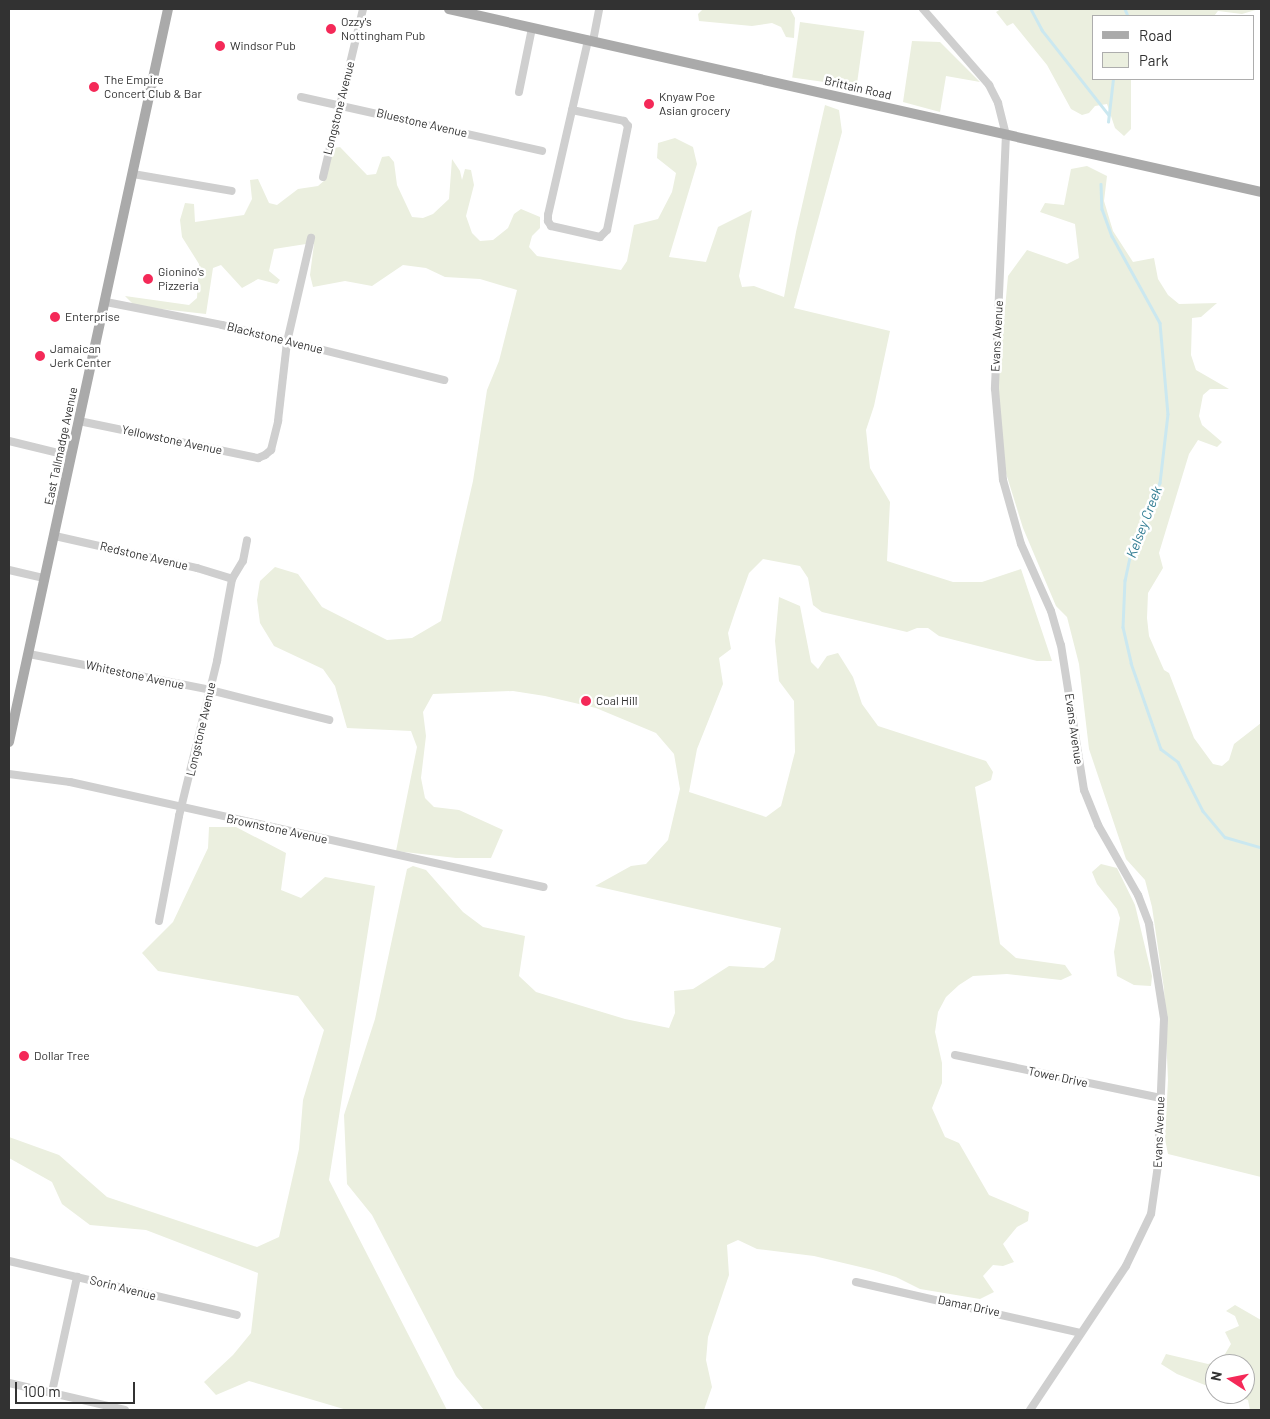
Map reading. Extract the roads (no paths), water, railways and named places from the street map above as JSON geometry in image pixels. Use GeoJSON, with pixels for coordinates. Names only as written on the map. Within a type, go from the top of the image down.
{"type":"FeatureCollection","features":[{"type":"Feature","properties":{"kind":"main road","name":"East Tallmadge Avenue"},"geometry":{"type":"LineString","coordinates":[[9,742],[13,700],[29,654],[168,9]]}},
{"type":"Feature","properties":{"kind":"main road","name":"Brittain Road"},"geometry":{"type":"LineString","coordinates":[[448,9],[1261,192]]}},
{"type":"Feature","properties":{"kind":"street","name":"Longstone Avenue"},"geometry":{"type":"LineString","coordinates":[[323,177],[363,9]]}},
{"type":"Feature","properties":{"kind":"street"},"geometry":{"type":"LineString","coordinates":[[572,110],[624,121],[628,126],[607,230],[600,237],[552,226],[548,221],[572,110],[599,9]]}},
{"type":"Feature","properties":{"kind":"street","name":"Evans Avenue"},"geometry":{"type":"LineString","coordinates":[[923,9],[989,85],[998,103],[1006,134],[995,389],[1001,469],[1021,544],[1045,597],[1061,645],[1084,790],[1098,824],[1138,895],[1149,924],[1164,1019],[1158,1165],[1151,1214],[1133,1255],[1030,1410]]}},
{"type":"Feature","properties":{"kind":"street"},"geometry":{"type":"LineString","coordinates":[[519,92],[532,28]]}},
{"type":"Feature","properties":{"kind":"street","name":"Bluestone Avenue"},"geometry":{"type":"LineString","coordinates":[[301,97],[542,151]]}},
{"type":"Feature","properties":{"kind":"street"},"geometry":{"type":"LineString","coordinates":[[133,174],[232,192]]}},
{"type":"Feature","properties":{"kind":"street"},"geometry":{"type":"LineString","coordinates":[[287,342],[311,238]]}},
{"type":"Feature","properties":{"kind":"street","name":"Blackstone Avenue"},"geometry":{"type":"LineString","coordinates":[[106,302],[287,342],[444,380]]}},
{"type":"Feature","properties":{"kind":"street","name":"Yellowstone Avenue"},"geometry":{"type":"LineString","coordinates":[[80,421],[258,458],[271,450],[278,421],[287,342]]}},
{"type":"Feature","properties":{"kind":"street"},"geometry":{"type":"LineString","coordinates":[[9,441],[71,456]]}},
{"type":"Feature","properties":{"kind":"street","name":"Redstone Avenue"},"geometry":{"type":"LineString","coordinates":[[55,536],[197,568],[232,579]]}},
{"type":"Feature","properties":{"kind":"street","name":"Longstone Avenue"},"geometry":{"type":"LineString","coordinates":[[159,921],[181,808],[210,690],[232,579],[243,561],[248,540]]}},
{"type":"Feature","properties":{"kind":"street"},"geometry":{"type":"LineString","coordinates":[[9,570],[45,578]]}},
{"type":"Feature","properties":{"kind":"street","name":"Whitestone Avenue"},"geometry":{"type":"LineString","coordinates":[[29,654],[210,690],[329,720]]}},
{"type":"Feature","properties":{"kind":"street","name":"Brownstone Avenue"},"geometry":{"type":"LineString","coordinates":[[9,774],[70,782],[544,887]]}},
{"type":"Feature","properties":{"kind":"street","name":"Tower Drive"},"geometry":{"type":"LineString","coordinates":[[955,1055],[1160,1098]]}},
{"type":"Feature","properties":{"kind":"street","name":"Sorin Avenue"},"geometry":{"type":"LineString","coordinates":[[9,1261],[237,1315]]}},
{"type":"Feature","properties":{"kind":"street"},"geometry":{"type":"LineString","coordinates":[[52,1392],[77,1278]]}},
{"type":"Feature","properties":{"kind":"street","name":"Damar Drive"},"geometry":{"type":"LineString","coordinates":[[856,1282],[1080,1333]]}},
{"type":"Feature","properties":{"kind":"street"},"geometry":{"type":"LineString","coordinates":[[9,1383],[125,1410]]}},
{"type":"Feature","properties":{"kind":"waterway","name":"Kelsey Creek"},"geometry":{"type":"LineString","coordinates":[[1031,9],[1042,30],[1109,115]]}},
{"type":"Feature","properties":{"kind":"waterway"},"geometry":{"type":"LineString","coordinates":[[1125,9],[1128,15]]}},
{"type":"Feature","properties":{"kind":"waterway"},"geometry":{"type":"LineString","coordinates":[[1173,9],[1195,9]]}},
{"type":"Feature","properties":{"kind":"waterway"},"geometry":{"type":"LineString","coordinates":[[1108,122],[1113,80]]}},
{"type":"Feature","properties":{"kind":"waterway","name":"Kelsey Creek"},"geometry":{"type":"LineString","coordinates":[[1101,184],[1102,209],[1112,236],[1160,323],[1168,414],[1160,483],[1132,548],[1125,580],[1123,627],[1131,663],[1161,749],[1178,762],[1203,811],[1225,837],[1261,847]]}},
{"type":"Feature","properties":{"kind":"place","name":"Ozzy's Nottingham Pub"},"geometry":{"type":"Point","coordinates":[331,29]}},
{"type":"Feature","properties":{"kind":"place","name":"Windsor Pub"},"geometry":{"type":"Point","coordinates":[220,46]}},
{"type":"Feature","properties":{"kind":"place","name":"The Empire Concert Club & Bar"},"geometry":{"type":"Point","coordinates":[94,87]}},
{"type":"Feature","properties":{"kind":"place","name":"Knyaw Poe Asian grocery"},"geometry":{"type":"Point","coordinates":[649,104]}},
{"type":"Feature","properties":{"kind":"place","name":"Gionino's Pizzeria"},"geometry":{"type":"Point","coordinates":[148,279]}},
{"type":"Feature","properties":{"kind":"place","name":"Enterprise"},"geometry":{"type":"Point","coordinates":[55,317]}},
{"type":"Feature","properties":{"kind":"place","name":"Jamaican Jerk Center"},"geometry":{"type":"Point","coordinates":[40,356]}},
{"type":"Feature","properties":{"kind":"place","name":"Coal Hill"},"geometry":{"type":"Point","coordinates":[586,701]}},
{"type":"Feature","properties":{"kind":"place","name":"Dollar Tree"},"geometry":{"type":"Point","coordinates":[24,1056]}}]}
